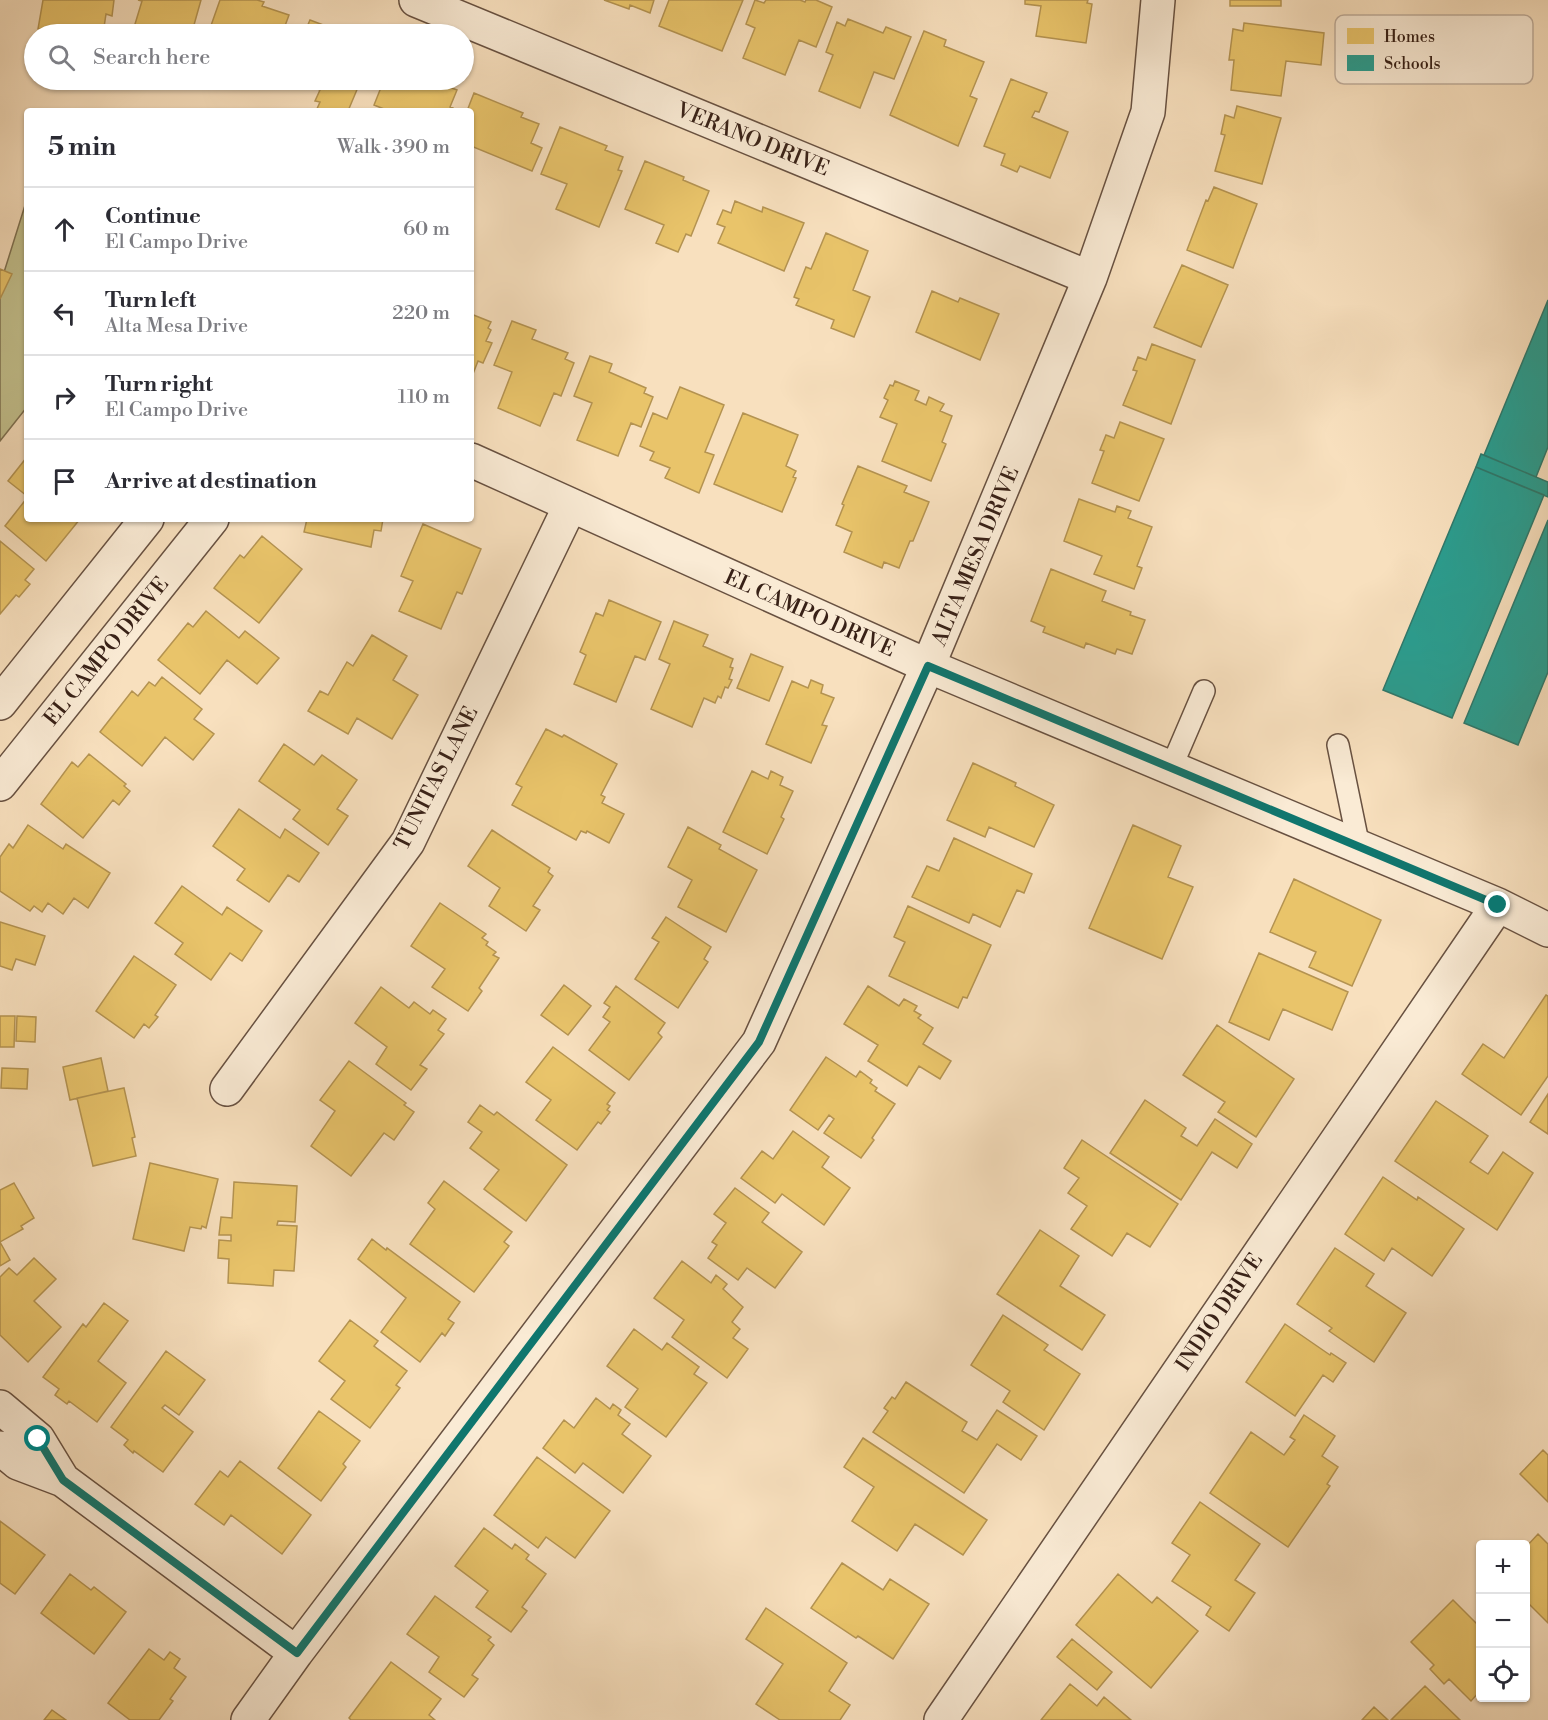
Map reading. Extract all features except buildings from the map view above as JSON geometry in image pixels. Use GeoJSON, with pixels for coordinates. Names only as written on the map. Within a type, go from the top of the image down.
{"type":"FeatureCollection","features":[{"type":"Feature","properties":{"kind":"street","name":"VERANO DRIVE"},"geometry":{"type":"LineString","coordinates":[[416,0],[1090,278]]}},
{"type":"Feature","properties":{"kind":"street","name":"ALTA MESA DRIVE"},"geometry":{"type":"LineString","coordinates":[[248,1720],[759,1042],[928,666],[1090,278],[1148,112],[1158,0]]}},
{"type":"Feature","properties":{"kind":"street","name":"EL CAMPO DRIVE"},"geometry":{"type":"LineString","coordinates":[[474,461],[928,666],[1498,905],[1548,930]]}},
{"type":"Feature","properties":{"kind":"street","name":"TUNITAS LANE"},"geometry":{"type":"LineString","coordinates":[[226,1089],[408,842],[570,506]]}},
{"type":"Feature","properties":{"kind":"street"},"geometry":{"type":"LineString","coordinates":[[0,704],[145,522]]}},
{"type":"Feature","properties":{"kind":"street","name":"EL CAMPO DRIVE"},"geometry":{"type":"LineString","coordinates":[[0,784],[210,522]]}},
{"type":"Feature","properties":{"kind":"street","name":"INDIO DRIVE"},"geometry":{"type":"LineString","coordinates":[[941,1720],[1498,905]]}},
{"type":"Feature","properties":{"kind":"street"},"geometry":{"type":"LineString","coordinates":[[0,1407],[38,1439],[63,1480]]}},
{"type":"Feature","properties":{"kind":"street"},"geometry":{"type":"LineString","coordinates":[[0,1448],[18,1463],[63,1480],[297,1653]]}},
{"type":"Feature","properties":{"kind":"lane"},"geometry":{"type":"LineString","coordinates":[[1171,768],[1204,691]]}},
{"type":"Feature","properties":{"kind":"lane"},"geometry":{"type":"LineString","coordinates":[[1338,745],[1359,847]]}},
{"type":"Feature","properties":{"kind":"shaded area"},"geometry":{"type":"Polygon","coordinates":[[[24,209],[24,411],[0,441],[0,285],[24,209]]]}},
{"type":"Feature","properties":{"kind":"route"},"geometry":{"type":"LineString","coordinates":[[38,1439],[63,1480],[297,1653],[759,1042],[928,666],[1498,905]]}}]}
